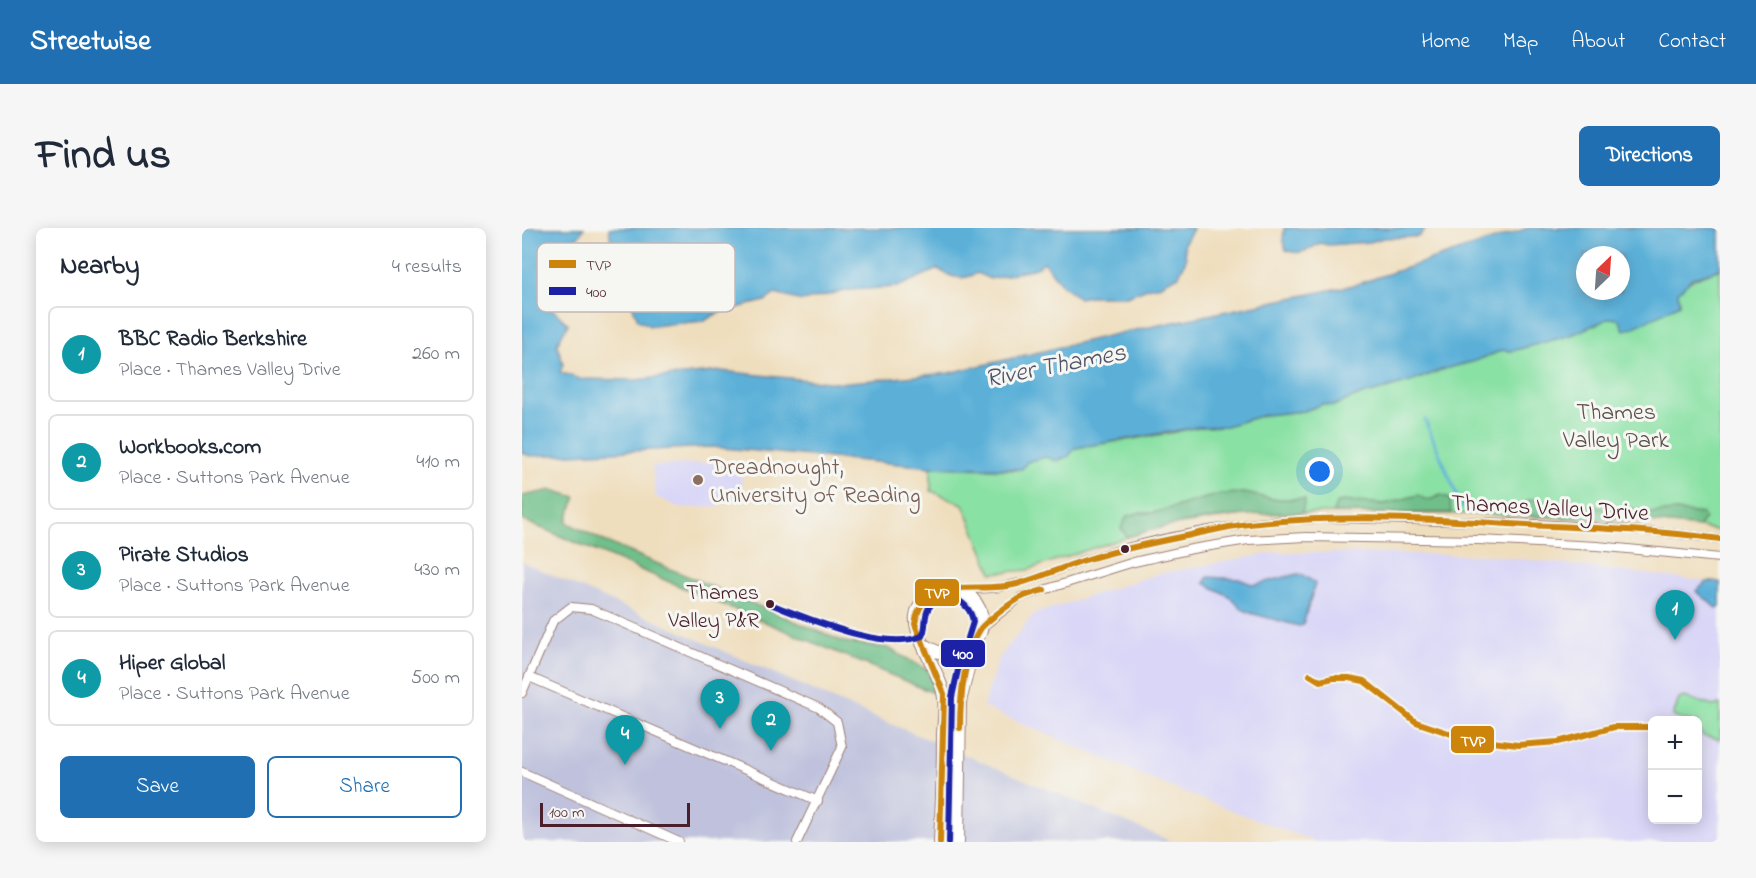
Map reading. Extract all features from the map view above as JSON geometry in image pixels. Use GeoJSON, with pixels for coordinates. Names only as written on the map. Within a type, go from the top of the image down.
{"type":"FeatureCollection","features":[{"type":"Feature","properties":{"kind":"main road"},"geometry":{"type":"LineString","coordinates":[[940,842],[944,694],[915,624],[916,612],[922,600],[932,592],[941,589],[954,589],[966,593],[978,606],[982,627],[974,643],[960,702],[958,842]]}},
{"type":"Feature","properties":{"kind":"main road"},"geometry":{"type":"LineString","coordinates":[[924,645],[946,655],[962,651],[974,643]]}},
{"type":"Feature","properties":{"kind":"street","name":"Thames Valley Drive"},"geometry":{"type":"LineString","coordinates":[[954,589],[985,589],[1018,584],[1085,560],[1137,546],[1248,524],[1369,519],[1481,522],[1675,533],[1720,539]]}},
{"type":"Feature","properties":{"kind":"street","name":"Thames Valley Drive"},"geometry":{"type":"LineString","coordinates":[[982,627],[1021,597],[1134,562],[1248,540],[1306,537],[1479,540],[1598,546],[1720,558]]}},
{"type":"Feature","properties":{"kind":"street"},"geometry":{"type":"LineString","coordinates":[[522,693],[553,621],[571,607],[591,609],[819,708],[837,722],[842,747],[798,842]]}},
{"type":"Feature","properties":{"kind":"street"},"geometry":{"type":"LineString","coordinates":[[529,677],[818,801]]}},
{"type":"Feature","properties":{"kind":"street"},"geometry":{"type":"LineString","coordinates":[[522,772],[679,842]]}},
{"type":"Feature","properties":{"kind":"shaded area","name":"Dreadnought, University of Reading"},"geometry":{"type":"Polygon","coordinates":[[[739,461],[744,494],[719,506],[681,508],[656,497],[652,466],[739,461]]]}},
{"type":"Feature","properties":{"kind":"shaded area"},"geometry":{"type":"Polygon","coordinates":[[[1277,552],[1488,555],[1720,583],[1720,842],[1316,842],[1180,791],[983,707],[999,658],[1034,614],[1157,574],[1277,552]]]}},
{"type":"Feature","properties":{"kind":"shaded area"},"geometry":{"type":"Polygon","coordinates":[[[522,562],[860,711],[1173,842],[524,842],[522,840],[522,562]]]}},
{"type":"Feature","properties":{"kind":"green space","name":"Thames Valley Park"},"geometry":{"type":"Polygon","coordinates":[[[1720,269],[1720,531],[1696,526],[1651,522],[1482,514],[1256,513],[1159,527],[1028,570],[992,573],[963,504],[931,491],[931,467],[1017,470],[1027,462],[1075,448],[1198,427],[1226,426],[1264,415],[1304,411],[1323,404],[1333,406],[1503,350],[1512,351],[1571,335],[1610,318],[1619,319],[1622,322],[1673,307],[1679,304],[1678,292],[1682,287],[1720,269]]]}},
{"type":"Feature","properties":{"kind":"green space"},"geometry":{"type":"Polygon","coordinates":[[[552,490],[576,497],[566,522],[606,542],[844,642],[888,648],[929,671],[936,694],[522,520],[522,496],[552,490]]]}},
{"type":"Feature","properties":{"kind":"green space"},"geometry":{"type":"Polygon","coordinates":[[[1244,493],[1273,499],[1305,499],[1302,513],[1258,514],[1213,519],[1170,526],[1127,537],[1121,528],[1127,516],[1153,513],[1220,494],[1244,493]]]}},
{"type":"Feature","properties":{"kind":"green space"},"geometry":{"type":"Polygon","coordinates":[[[1418,495],[1432,499],[1441,495],[1450,499],[1451,513],[1333,513],[1336,504],[1342,501],[1385,504],[1418,495]]]}},
{"type":"Feature","properties":{"kind":"green space"},"geometry":{"type":"Polygon","coordinates":[[[1532,499],[1552,504],[1631,508],[1650,513],[1676,511],[1703,514],[1705,518],[1699,527],[1651,522],[1528,516],[1523,508],[1525,502],[1532,499]]]}},
{"type":"Feature","properties":{"kind":"green space"},"geometry":{"type":"Polygon","coordinates":[[[1684,697],[1713,706],[1720,704],[1720,739],[1703,736],[1702,716],[1673,716],[1679,699],[1684,697]]]}},
{"type":"Feature","properties":{"kind":"water","name":"River Thames"},"geometry":{"type":"Polygon","coordinates":[[[522,228],[584,228],[572,243],[537,243],[537,312],[555,312],[568,324],[557,344],[563,365],[560,372],[580,379],[635,380],[721,371],[838,383],[949,373],[1116,334],[1354,285],[1528,228],[1720,228],[1720,269],[1692,278],[1678,292],[1679,304],[1645,322],[1624,330],[1619,319],[1610,318],[1571,335],[1512,351],[1503,350],[1333,406],[1323,404],[1304,411],[1264,415],[1226,426],[1198,427],[1075,448],[1069,456],[1057,461],[1046,457],[1027,462],[1022,469],[931,467],[711,447],[530,456],[522,453],[522,228]]]}},
{"type":"Feature","properties":{"kind":"water"},"geometry":{"type":"Polygon","coordinates":[[[609,228],[1193,228],[1184,244],[1186,260],[1178,277],[1162,285],[1127,296],[1079,298],[1062,285],[1044,262],[1036,268],[990,279],[977,273],[967,277],[957,277],[938,269],[897,287],[849,290],[802,301],[775,294],[765,301],[735,308],[735,243],[611,243],[609,228]]]}},
{"type":"Feature","properties":{"kind":"water"},"geometry":{"type":"Polygon","coordinates":[[[1284,228],[1427,228],[1418,237],[1383,238],[1370,242],[1328,245],[1320,243],[1307,250],[1295,252],[1286,250],[1283,242],[1284,228]]]}},
{"type":"Feature","properties":{"kind":"water"},"geometry":{"type":"Polygon","coordinates":[[[635,312],[720,312],[704,321],[650,326],[638,320],[635,312]]]}},
{"type":"Feature","properties":{"kind":"water"},"geometry":{"type":"Polygon","coordinates":[[[1297,574],[1308,578],[1315,584],[1303,625],[1299,626],[1250,613],[1242,609],[1229,596],[1204,583],[1208,577],[1239,579],[1254,585],[1297,574]]]}},
{"type":"Feature","properties":{"kind":"water"},"geometry":{"type":"Polygon","coordinates":[[[1707,582],[1720,582],[1720,606],[1717,608],[1696,591],[1707,582]]]}},
{"type":"Feature","properties":{"kind":"waterway"},"geometry":{"type":"LineString","coordinates":[[1425,420],[1462,507]]}},
{"type":"Feature","properties":{"kind":"transit line","name":"TVP"},"geometry":{"type":"LineString","coordinates":[[940,842],[944,694],[915,624],[920,608],[929,597],[941,591],[1017,584],[1085,560],[1125,549],[1235,526],[1283,521],[1352,518],[1422,519],[1672,533],[1720,539]]}},
{"type":"Feature","properties":{"kind":"transit line","name":"TVP"},"geometry":{"type":"LineString","coordinates":[[960,728],[962,690],[967,663],[975,638],[981,628],[1018,599],[1044,590]]}},
{"type":"Feature","properties":{"kind":"transit line","name":"400"},"geometry":{"type":"LineString","coordinates":[[770,604],[846,631],[887,640],[906,640],[922,636],[928,609],[937,600],[951,598],[968,609],[973,622],[952,697],[949,842]]}},
{"type":"Feature","properties":{"kind":"transit line","name":"TVP"},"geometry":{"type":"LineString","coordinates":[[1310,675],[1320,681],[1333,678],[1364,681],[1416,722],[1466,739],[1518,745],[1558,742],[1614,727],[1648,727]]}},
{"type":"Feature","properties":{"kind":"place","name":"Dreadnought, University of Reading"},"geometry":{"type":"Point","coordinates":[698,480]}},
{"type":"Feature","properties":{"kind":"place","name":"Thames Valley P&R"},"geometry":{"type":"Point","coordinates":[770,604]}},
{"type":"Feature","properties":{"kind":"place","name":"BBC Radio Berkshire"},"geometry":{"type":"Point","coordinates":[1675,640]}},
{"type":"Feature","properties":{"kind":"place","name":"Pirate Studios"},"geometry":{"type":"Point","coordinates":[720,729]}},
{"type":"Feature","properties":{"kind":"place","name":"Workbooks.com"},"geometry":{"type":"Point","coordinates":[771,751]}},
{"type":"Feature","properties":{"kind":"place","name":"Hiper Global"},"geometry":{"type":"Point","coordinates":[625,765]}}]}
